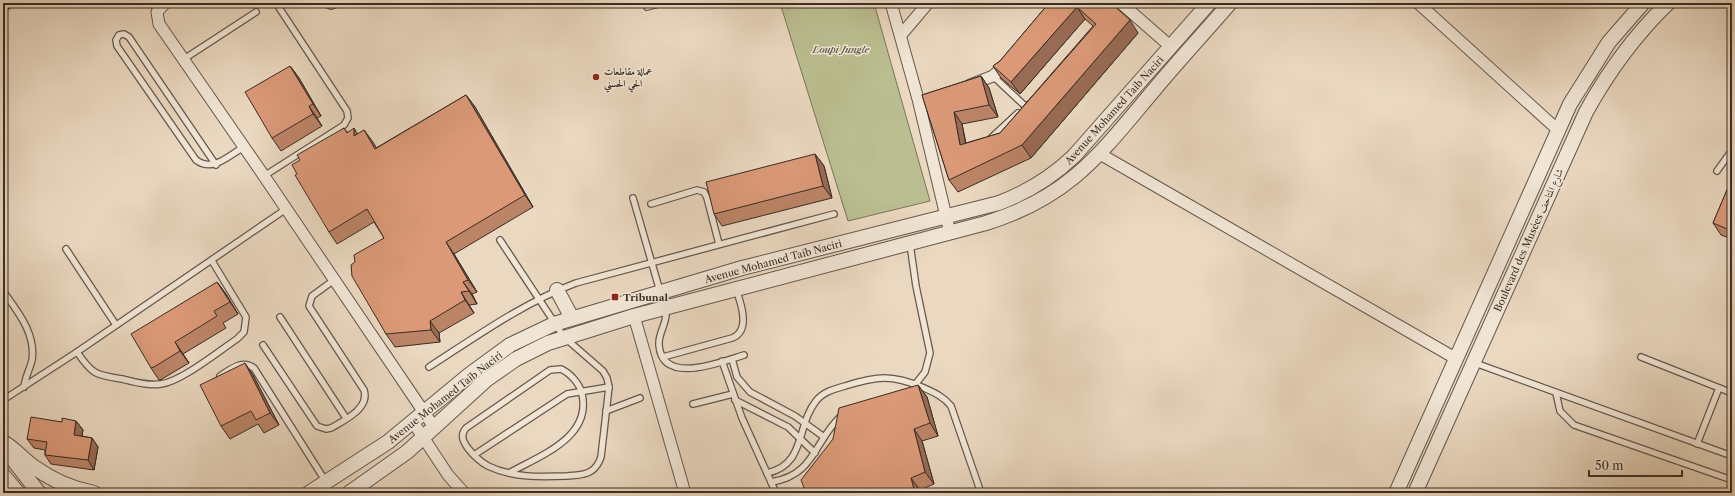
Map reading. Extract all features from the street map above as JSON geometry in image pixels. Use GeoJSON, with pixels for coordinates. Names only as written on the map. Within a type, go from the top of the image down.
{"type":"FeatureCollection","features":[{"type":"Feature","properties":{"kind":"street"},"geometry":{"type":"LineString","coordinates":[[891,3],[922,98],[950,233]]}},
{"type":"Feature","properties":{"kind":"street"},"geometry":{"type":"LineString","coordinates":[[901,36],[928,3]]}},
{"type":"Feature","properties":{"kind":"street"},"geometry":{"type":"LineString","coordinates":[[1122,3],[1170,46]]}},
{"type":"Feature","properties":{"kind":"street","name":"Avenue Mohamed Taib Naciri"},"geometry":{"type":"LineString","coordinates":[[309,493],[369,456],[469,375],[510,345],[554,324],[742,268],[999,203],[1048,179],[1074,156],[1209,3]]}},
{"type":"Feature","properties":{"kind":"street","name":"Avenue Mohamed Taib Naciri"},"geometry":{"type":"LineString","coordinates":[[349,493],[386,468],[423,438],[486,380],[501,369],[531,351],[564,337],[665,307],[910,244],[1004,218],[1037,203],[1069,182],[1100,154],[1171,69],[1230,3]]}},
{"type":"Feature","properties":{"kind":"street"},"geometry":{"type":"LineString","coordinates":[[1418,3],[1558,130]]}},
{"type":"Feature","properties":{"kind":"street","name":"Boulevard des Musées شارع المتاحف"},"geometry":{"type":"LineString","coordinates":[[1396,493],[1455,358],[1570,104],[1595,62],[1625,23],[1643,3]]}},
{"type":"Feature","properties":{"kind":"street","name":"Boulevard des Musées شارع المتاحف"},"geometry":{"type":"LineString","coordinates":[[1414,493],[1586,112],[1609,72],[1623,53],[1668,3]]}},
{"type":"Feature","properties":{"kind":"street"},"geometry":{"type":"LineString","coordinates":[[158,5],[157,16],[159,24],[244,146],[334,280],[418,417],[423,438],[451,479],[464,493]]}},
{"type":"Feature","properties":{"kind":"street"},"geometry":{"type":"LineString","coordinates":[[956,89],[978,83],[993,76],[1003,69],[1013,57]]}},
{"type":"Feature","properties":{"kind":"street"},"geometry":{"type":"LineString","coordinates":[[1100,154],[1455,358]]}},
{"type":"Feature","properties":{"kind":"street"},"geometry":{"type":"LineString","coordinates":[[557,290],[572,318]]}},
{"type":"Feature","properties":{"kind":"street"},"geometry":{"type":"LineString","coordinates":[[634,316],[685,493]]}},
{"type":"Feature","properties":{"kind":"street"},"geometry":{"type":"LineString","coordinates":[[418,417],[434,427]]}},
{"type":"Feature","properties":{"kind":"street"},"geometry":{"type":"LineString","coordinates":[[3,442],[18,452],[33,466],[55,480],[79,490],[94,493]]}},
{"type":"Feature","properties":{"kind":"street"},"geometry":{"type":"LineString","coordinates":[[3,447],[40,493]]}},
{"type":"Feature","properties":{"kind":"street"},"geometry":{"type":"LineString","coordinates":[[3,475],[18,493]]}},
{"type":"Feature","properties":{"kind":"lane"},"geometry":{"type":"LineString","coordinates":[[3,9],[12,3]]}},
{"type":"Feature","properties":{"kind":"lane"},"geometry":{"type":"LineString","coordinates":[[264,176],[344,125],[348,118],[347,111],[276,3]]}},
{"type":"Feature","properties":{"kind":"lane"},"geometry":{"type":"LineString","coordinates":[[324,3],[331,6],[340,3]]}},
{"type":"Feature","properties":{"kind":"lane"},"geometry":{"type":"LineString","coordinates":[[647,7],[662,3]]}},
{"type":"Feature","properties":{"kind":"lane"},"geometry":{"type":"LineString","coordinates":[[184,59],[256,12]]}},
{"type":"Feature","properties":{"kind":"lane"},"geometry":{"type":"LineString","coordinates":[[216,165],[129,38],[124,34],[119,35],[116,40],[117,46],[193,157],[203,165],[216,165],[244,146]]}},
{"type":"Feature","properties":{"kind":"lane"},"geometry":{"type":"LineString","coordinates":[[993,76],[1026,106]]}},
{"type":"Feature","properties":{"kind":"lane"},"geometry":{"type":"LineString","coordinates":[[991,138],[1035,99]]}},
{"type":"Feature","properties":{"kind":"lane"},"geometry":{"type":"LineString","coordinates":[[1717,171],[1732,150]]}},
{"type":"Feature","properties":{"kind":"lane"},"geometry":{"type":"LineString","coordinates":[[651,204],[698,190],[704,192],[707,198],[719,244]]}},
{"type":"Feature","properties":{"kind":"lane"},"geometry":{"type":"LineString","coordinates":[[633,198],[665,307],[666,322],[659,339],[660,348],[664,357],[673,366],[685,369],[744,355]]}},
{"type":"Feature","properties":{"kind":"lane"},"geometry":{"type":"LineString","coordinates":[[3,400],[212,261],[286,209]]}},
{"type":"Feature","properties":{"kind":"lane"},"geometry":{"type":"LineString","coordinates":[[429,367],[516,310],[557,290],[596,276],[834,214]]}},
{"type":"Feature","properties":{"kind":"lane"},"geometry":{"type":"LineString","coordinates":[[500,240],[554,324],[564,337],[603,371],[607,378],[609,387],[601,456],[596,467],[592,471],[581,475],[541,477],[519,476],[509,473],[489,466],[474,455],[463,441],[464,431],[550,370],[557,368],[564,370],[576,382],[582,391],[583,411],[578,426],[571,436],[509,473]]}},
{"type":"Feature","properties":{"kind":"lane"},"geometry":{"type":"LineString","coordinates":[[910,244],[916,286],[930,353],[928,366],[915,384],[910,388]]}},
{"type":"Feature","properties":{"kind":"lane"},"geometry":{"type":"LineString","coordinates":[[66,249],[116,325]]}},
{"type":"Feature","properties":{"kind":"lane"},"geometry":{"type":"LineString","coordinates":[[77,352],[90,370],[98,375],[146,384],[162,384],[176,379],[238,339],[246,327],[246,317],[212,261]]}},
{"type":"Feature","properties":{"kind":"lane"},"geometry":{"type":"LineString","coordinates":[[263,345],[317,426],[326,429],[331,428],[363,405],[365,393],[309,306],[312,296],[334,280]]}},
{"type":"Feature","properties":{"kind":"lane"},"geometry":{"type":"LineString","coordinates":[[664,357],[732,338],[740,334],[742,330],[743,316],[736,289]]}},
{"type":"Feature","properties":{"kind":"lane"},"geometry":{"type":"LineString","coordinates":[[3,291],[26,326],[32,342],[32,358],[24,387]]}},
{"type":"Feature","properties":{"kind":"lane"},"geometry":{"type":"LineString","coordinates":[[280,318],[346,418]]}},
{"type":"Feature","properties":{"kind":"lane"},"geometry":{"type":"LineString","coordinates":[[1641,357],[1732,393]]}},
{"type":"Feature","properties":{"kind":"lane"},"geometry":{"type":"LineString","coordinates":[[732,359],[738,377],[750,392],[805,423],[824,437]]}},
{"type":"Feature","properties":{"kind":"lane"},"geometry":{"type":"LineString","coordinates":[[722,361],[734,397],[776,493]]}},
{"type":"Feature","properties":{"kind":"lane"},"geometry":{"type":"LineString","coordinates":[[1473,362],[1732,456]]}},
{"type":"Feature","properties":{"kind":"lane"},"geometry":{"type":"LineString","coordinates":[[212,381],[241,364],[246,364],[254,368],[326,483]]}},
{"type":"Feature","properties":{"kind":"lane"},"geometry":{"type":"LineString","coordinates":[[768,473],[779,470],[789,462],[797,449],[805,423],[815,402],[820,397],[833,390],[866,380],[883,377],[900,379],[915,384],[942,396],[951,406],[981,493]]}},
{"type":"Feature","properties":{"kind":"lane"},"geometry":{"type":"LineString","coordinates":[[474,455],[567,394],[609,387]]}},
{"type":"Feature","properties":{"kind":"lane"},"geometry":{"type":"LineString","coordinates":[[1697,444],[1719,388]]}},
{"type":"Feature","properties":{"kind":"lane"},"geometry":{"type":"LineString","coordinates":[[1556,393],[1560,411],[1574,425],[1732,480]]}},
{"type":"Feature","properties":{"kind":"lane"},"geometry":{"type":"LineString","coordinates":[[693,404],[734,397],[780,423],[800,438],[815,453]]}},
{"type":"Feature","properties":{"kind":"lane"},"geometry":{"type":"LineString","coordinates":[[606,411],[640,398]]}},
{"type":"Feature","properties":{"kind":"lane"},"geometry":{"type":"LineString","coordinates":[[771,482],[789,478],[810,461],[834,423],[848,410]]}},
{"type":"Feature","properties":{"kind":"green space","name":"Loupi Jungle"},"geometry":{"type":"Polygon","coordinates":[[[780,3],[874,3],[930,201],[848,221],[780,3]]]}},
{"type":"Feature","properties":{"kind":"building"},"geometry":{"type":"Polygon","coordinates":[[[1049,3],[1111,3],[1130,20],[1022,145],[949,180],[922,95],[981,76],[989,105],[954,112],[960,145],[1000,133],[1096,24],[1077,7],[1011,82],[993,66],[1000,61],[1049,3]]]}},
{"type":"Feature","properties":{"kind":"building"},"geometry":{"type":"Polygon","coordinates":[[[290,66],[313,104],[309,106],[313,114],[272,138],[245,92],[290,66]]]}},
{"type":"Feature","properties":{"kind":"building"},"geometry":{"type":"Polygon","coordinates":[[[466,95],[525,195],[446,242],[468,280],[463,282],[469,291],[461,292],[465,300],[430,321],[431,330],[386,334],[352,276],[351,265],[355,262],[354,255],[384,238],[367,209],[329,232],[295,175],[297,174],[292,165],[300,160],[297,155],[344,128],[347,133],[354,128],[354,136],[364,130],[375,149],[466,95]]]}},
{"type":"Feature","properties":{"kind":"building"},"geometry":{"type":"Polygon","coordinates":[[[815,154],[823,186],[714,214],[706,182],[815,154]]]}},
{"type":"Feature","properties":{"kind":"building"},"geometry":{"type":"Polygon","coordinates":[[[1732,178],[1732,231],[1713,223],[1732,178]]]}},
{"type":"Feature","properties":{"kind":"building"},"geometry":{"type":"Polygon","coordinates":[[[217,282],[230,302],[214,311],[217,316],[175,342],[180,351],[151,368],[131,334],[217,282]]]}},
{"type":"Feature","properties":{"kind":"building"},"geometry":{"type":"Polygon","coordinates":[[[245,363],[270,413],[256,420],[251,411],[221,426],[200,385],[245,363]]]}},
{"type":"Feature","properties":{"kind":"building"},"geometry":{"type":"Polygon","coordinates":[[[918,385],[930,423],[914,429],[925,472],[911,478],[915,493],[806,493],[801,480],[833,439],[839,408],[918,385]]]}},
{"type":"Feature","properties":{"kind":"building"},"geometry":{"type":"Polygon","coordinates":[[[31,417],[62,422],[62,418],[76,421],[74,435],[92,438],[88,460],[45,455],[47,442],[27,439],[31,417]]]}},
{"type":"Feature","properties":{"kind":"place","name":"عمالة مقاطعات الحي الحسني"},"geometry":{"type":"Point","coordinates":[596,77]}},
{"type":"Feature","properties":{"kind":"place","name":"Tribunal"},"geometry":{"type":"Point","coordinates":[615,297]}}]}
